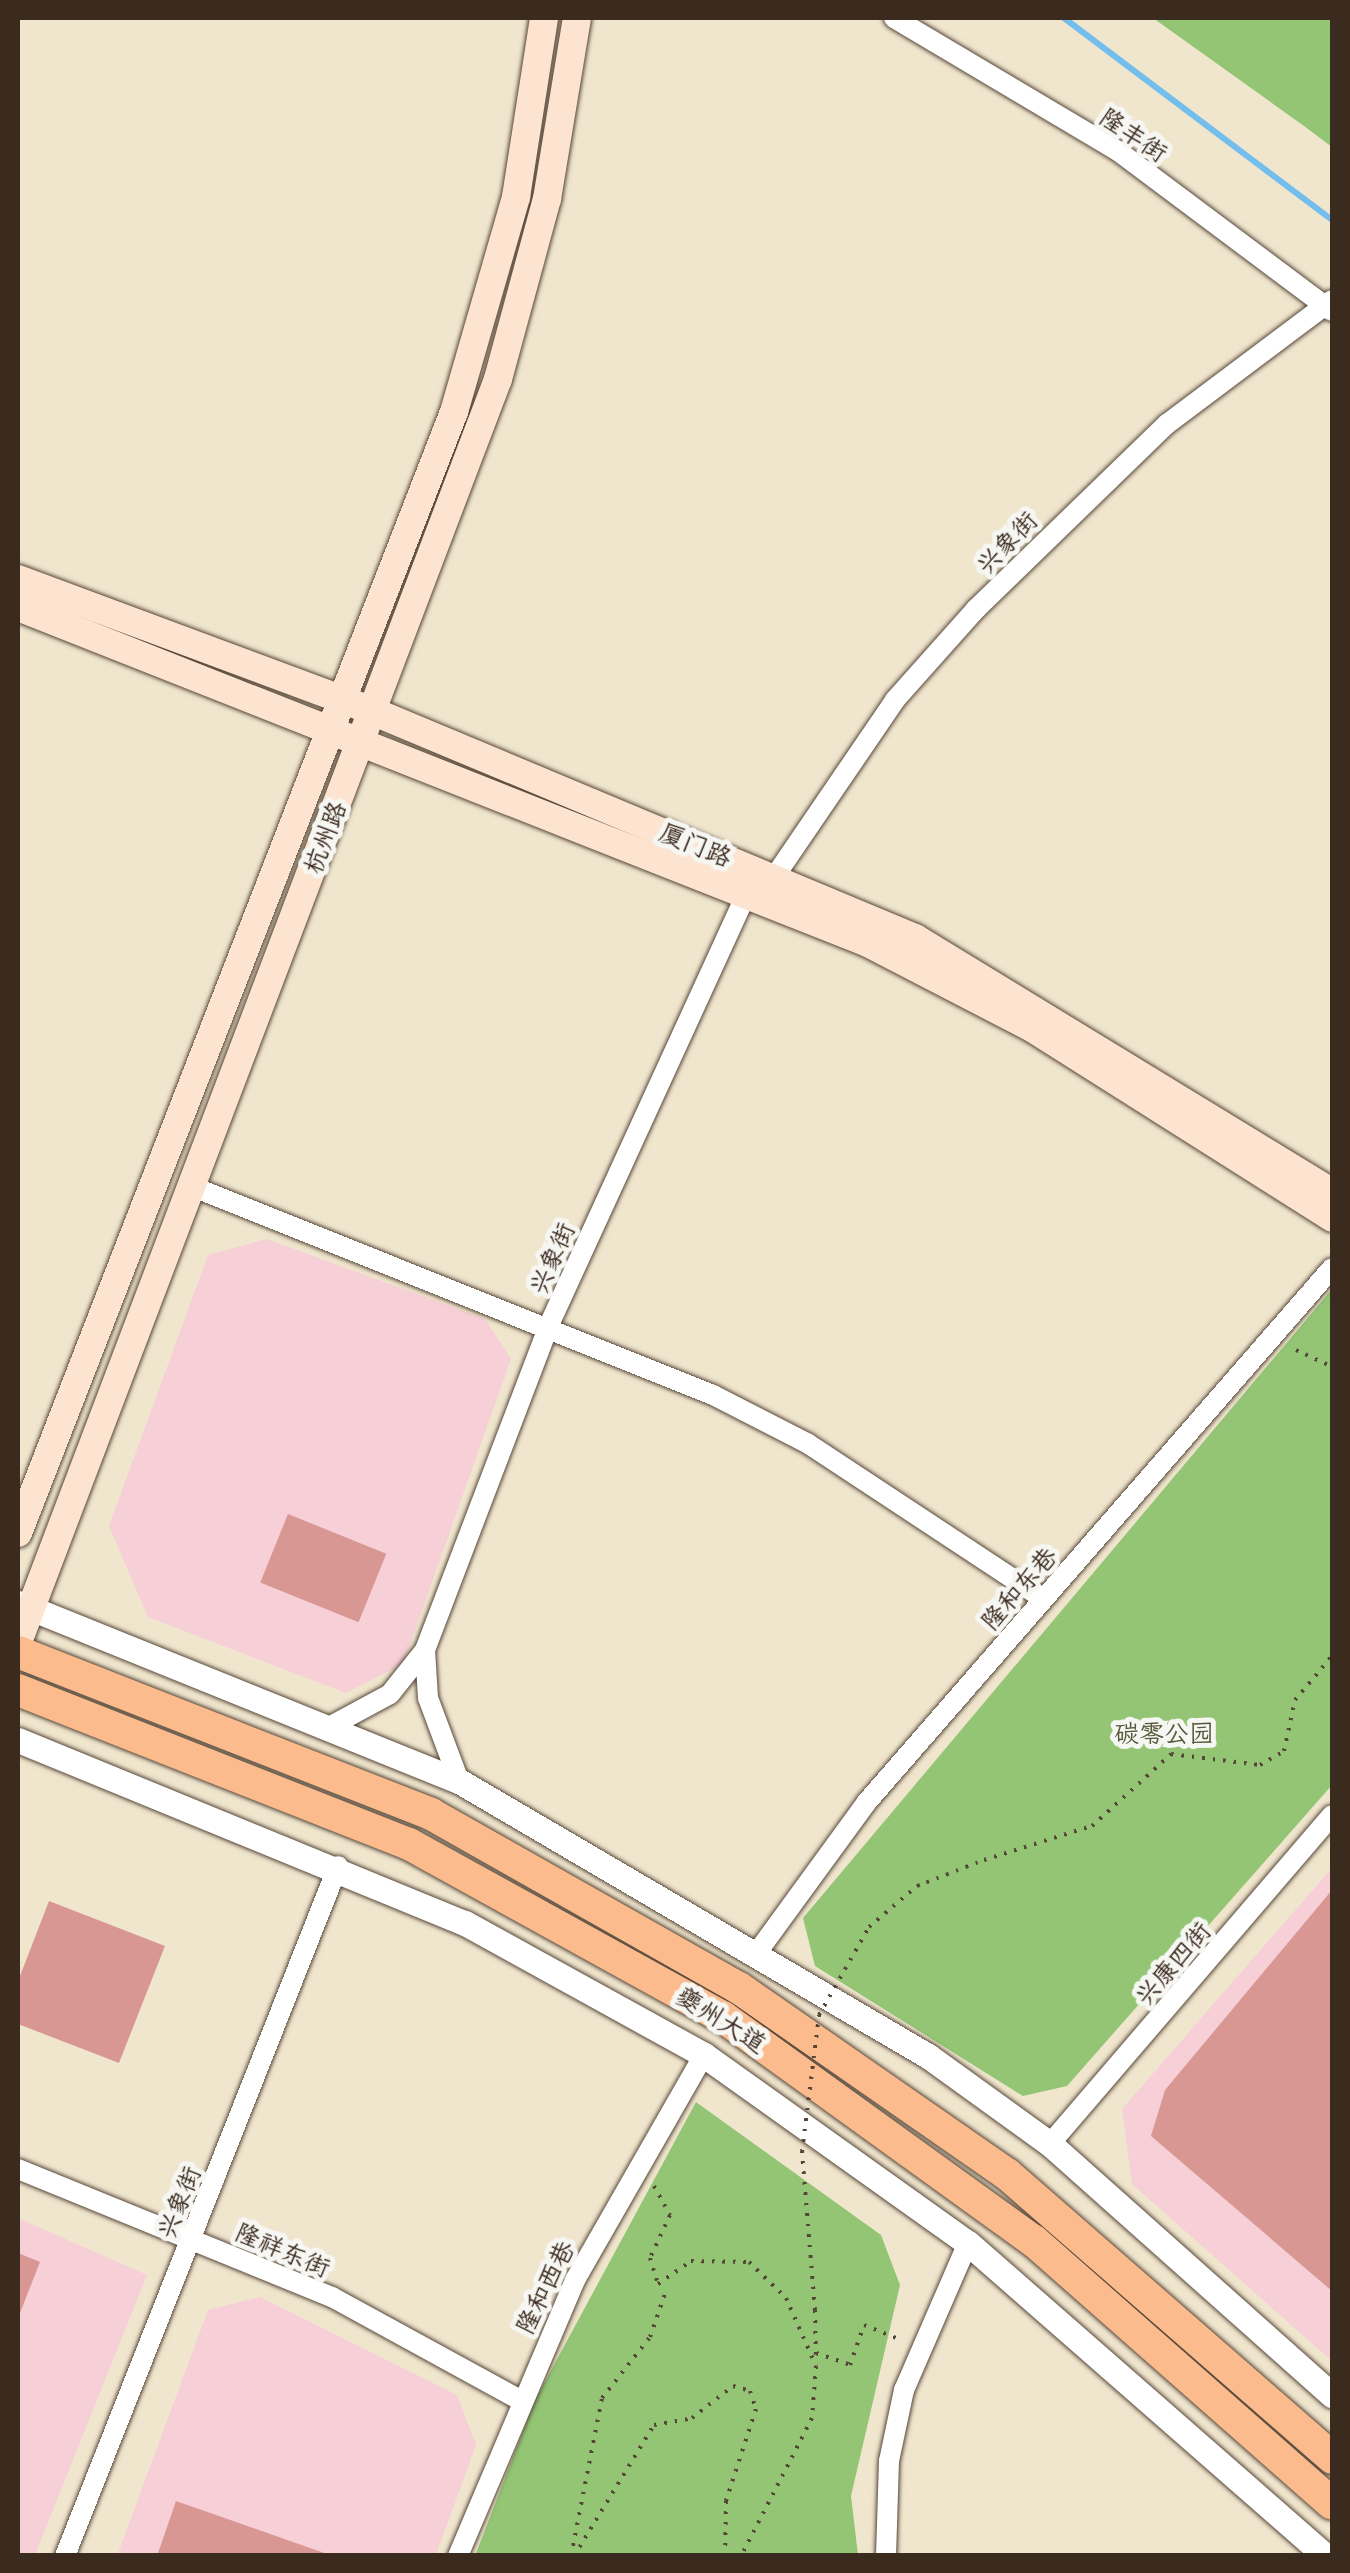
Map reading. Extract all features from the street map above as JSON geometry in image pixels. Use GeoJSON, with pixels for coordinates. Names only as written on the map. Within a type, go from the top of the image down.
{"type":"FeatureCollection","features":[{"type":"Feature","properties":{"kind":"main road","name":"杭州路"},"geometry":{"type":"LineString","coordinates":[[18,1533],[344,700],[490,299],[544,18]]}},
{"type":"Feature","properties":{"kind":"main road","name":"杭州路"},"geometry":{"type":"LineString","coordinates":[[18,1642],[24,1606],[191,1186],[358,749],[524,294],[577,18]]}},
{"type":"Feature","properties":{"kind":"main road","name":"厦门路"},"geometry":{"type":"LineString","coordinates":[[18,579],[344,700],[775,876],[1005,988],[1332,1193]]}},
{"type":"Feature","properties":{"kind":"main road","name":"厦门路"},"geometry":{"type":"LineString","coordinates":[[18,608],[330,732],[358,749],[868,943],[1032,1028],[1332,1218]]}},
{"type":"Feature","properties":{"kind":"main road","name":"夔州大道"},"geometry":{"type":"LineString","coordinates":[[18,1652],[432,1814],[740,1988],[1007,2174],[1332,2458]]}},
{"type":"Feature","properties":{"kind":"main road","name":"夔州大道"},"geometry":{"type":"LineString","coordinates":[[18,1690],[424,1851],[723,2016],[1034,2240],[1332,2504]]}},
{"type":"Feature","properties":{"kind":"street","name":"隆丰街"},"geometry":{"type":"LineString","coordinates":[[894,18],[1118,151],[1330,305]]}},
{"type":"Feature","properties":{"kind":"street","name":"兴象街"},"geometry":{"type":"LineString","coordinates":[[775,876],[894,700],[976,609],[1167,424],[1330,305]]}},
{"type":"Feature","properties":{"kind":"street","name":"兴象街"},"geometry":{"type":"LineString","coordinates":[[329,1727],[390,1694],[425,1650],[549,1325],[746,895]]}},
{"type":"Feature","properties":{"kind":"street"},"geometry":{"type":"LineString","coordinates":[[191,1186],[549,1325],[808,1443],[1042,1598]]}},
{"type":"Feature","properties":{"kind":"street","name":"隆和东巷"},"geometry":{"type":"LineString","coordinates":[[756,1954],[866,1803],[1332,1268]]}},
{"type":"Feature","properties":{"kind":"street"},"geometry":{"type":"LineString","coordinates":[[24,1606],[459,1782],[928,2056],[1050,2144],[1332,2395]]}},
{"type":"Feature","properties":{"kind":"street","name":"兴象街"},"geometry":{"type":"LineString","coordinates":[[425,1650],[428,1698],[459,1782]]}},
{"type":"Feature","properties":{"kind":"street","name":"夔州大道"},"geometry":{"type":"LineString","coordinates":[[18,1740],[338,1866],[545,1961],[704,2055],[968,2243],[1325,2556]]}},
{"type":"Feature","properties":{"kind":"street","name":"兴康四街"},"geometry":{"type":"LineString","coordinates":[[1050,2144],[1332,1815]]}},
{"type":"Feature","properties":{"kind":"street","name":"兴象街"},"geometry":{"type":"LineString","coordinates":[[65,2556],[338,1866]]}},
{"type":"Feature","properties":{"kind":"street","name":"隆和西巷"},"geometry":{"type":"LineString","coordinates":[[458,2556],[518,2399],[635,2162],[704,2055]]}},
{"type":"Feature","properties":{"kind":"street","name":"隆祥东街"},"geometry":{"type":"LineString","coordinates":[[18,2169],[332,2297],[518,2399]]}},
{"type":"Feature","properties":{"kind":"street"},"geometry":{"type":"LineString","coordinates":[[886,2556],[889,2460],[904,2390],[968,2243]]}},
{"type":"Feature","properties":{"kind":"path"},"geometry":{"type":"LineString","coordinates":[[1296,1350],[1332,1367]]}},
{"type":"Feature","properties":{"kind":"path"},"geometry":{"type":"LineString","coordinates":[[741,2556],[812,2418],[815,2310],[803,2132],[819,2015],[869,1927],[917,1886],[1092,1826],[1170,1754],[1260,1765],[1284,1751],[1295,1700],[1332,1656]]}},
{"type":"Feature","properties":{"kind":"path"},"geometry":{"type":"LineString","coordinates":[[648,2174],[670,2215],[650,2258],[658,2284],[667,2286]]}},
{"type":"Feature","properties":{"kind":"path"},"geometry":{"type":"LineString","coordinates":[[572,2556],[602,2398],[650,2337],[667,2286],[692,2261],[749,2262],[786,2298],[816,2366]]}},
{"type":"Feature","properties":{"kind":"path"},"geometry":{"type":"LineString","coordinates":[[816,2353],[850,2364],[864,2325],[897,2338]]}},
{"type":"Feature","properties":{"kind":"path"},"geometry":{"type":"LineString","coordinates":[[572,2556],[654,2425],[692,2418],[733,2386],[750,2391],[756,2409],[726,2501],[725,2556]]}},
{"type":"Feature","properties":{"kind":"shaded area"},"geometry":{"type":"Polygon","coordinates":[[[267,1239],[485,1319],[511,1359],[403,1664],[346,1693],[148,1617],[109,1526],[208,1255],[267,1239]]]}},
{"type":"Feature","properties":{"kind":"shaded area"},"geometry":{"type":"Polygon","coordinates":[[[1332,1868],[1332,2361],[1132,2184],[1122,2109],[1332,1868]]]}},
{"type":"Feature","properties":{"kind":"shaded area"},"geometry":{"type":"Polygon","coordinates":[[[18,2218],[147,2275],[35,2555],[18,2555],[18,2218]]]}},
{"type":"Feature","properties":{"kind":"shaded area"},"geometry":{"type":"Polygon","coordinates":[[[260,2297],[457,2395],[476,2445],[436,2555],[117,2556],[208,2310],[260,2297]]]}},
{"type":"Feature","properties":{"kind":"green space"},"geometry":{"type":"Polygon","coordinates":[[[1153,18],[1332,18],[1332,147],[1304,126],[1153,18]]]}},
{"type":"Feature","properties":{"kind":"green space","name":"碳零公园"},"geometry":{"type":"Polygon","coordinates":[[[1332,1289],[1332,1785],[1067,2086],[1023,2096],[815,1966],[803,1918],[1332,1289]]]}},
{"type":"Feature","properties":{"kind":"green space"},"geometry":{"type":"Polygon","coordinates":[[[696,2102],[881,2235],[900,2285],[851,2496],[858,2555],[475,2556],[535,2400],[696,2102]]]}},
{"type":"Feature","properties":{"kind":"building"},"geometry":{"type":"Polygon","coordinates":[[[288,1514],[386,1554],[359,1622],[260,1583],[288,1514]]]}},
{"type":"Feature","properties":{"kind":"building"},"geometry":{"type":"Polygon","coordinates":[[[1332,1890],[1332,2291],[1151,2136],[1165,2090],[1332,1890]]]}},
{"type":"Feature","properties":{"kind":"building"},"geometry":{"type":"Polygon","coordinates":[[[49,1901],[165,1946],[119,2063],[18,2024],[18,1981],[49,1901]]]}},
{"type":"Feature","properties":{"kind":"building"},"geometry":{"type":"Polygon","coordinates":[[[18,2253],[40,2262],[18,2318],[18,2253]]]}},
{"type":"Feature","properties":{"kind":"building"},"geometry":{"type":"Polygon","coordinates":[[[176,2501],[330,2555],[330,2556],[157,2556],[176,2501]]]}},
{"type":"Feature","properties":{"kind":"waterway"},"geometry":{"type":"LineString","coordinates":[[1064,18],[1332,220]]}}]}
